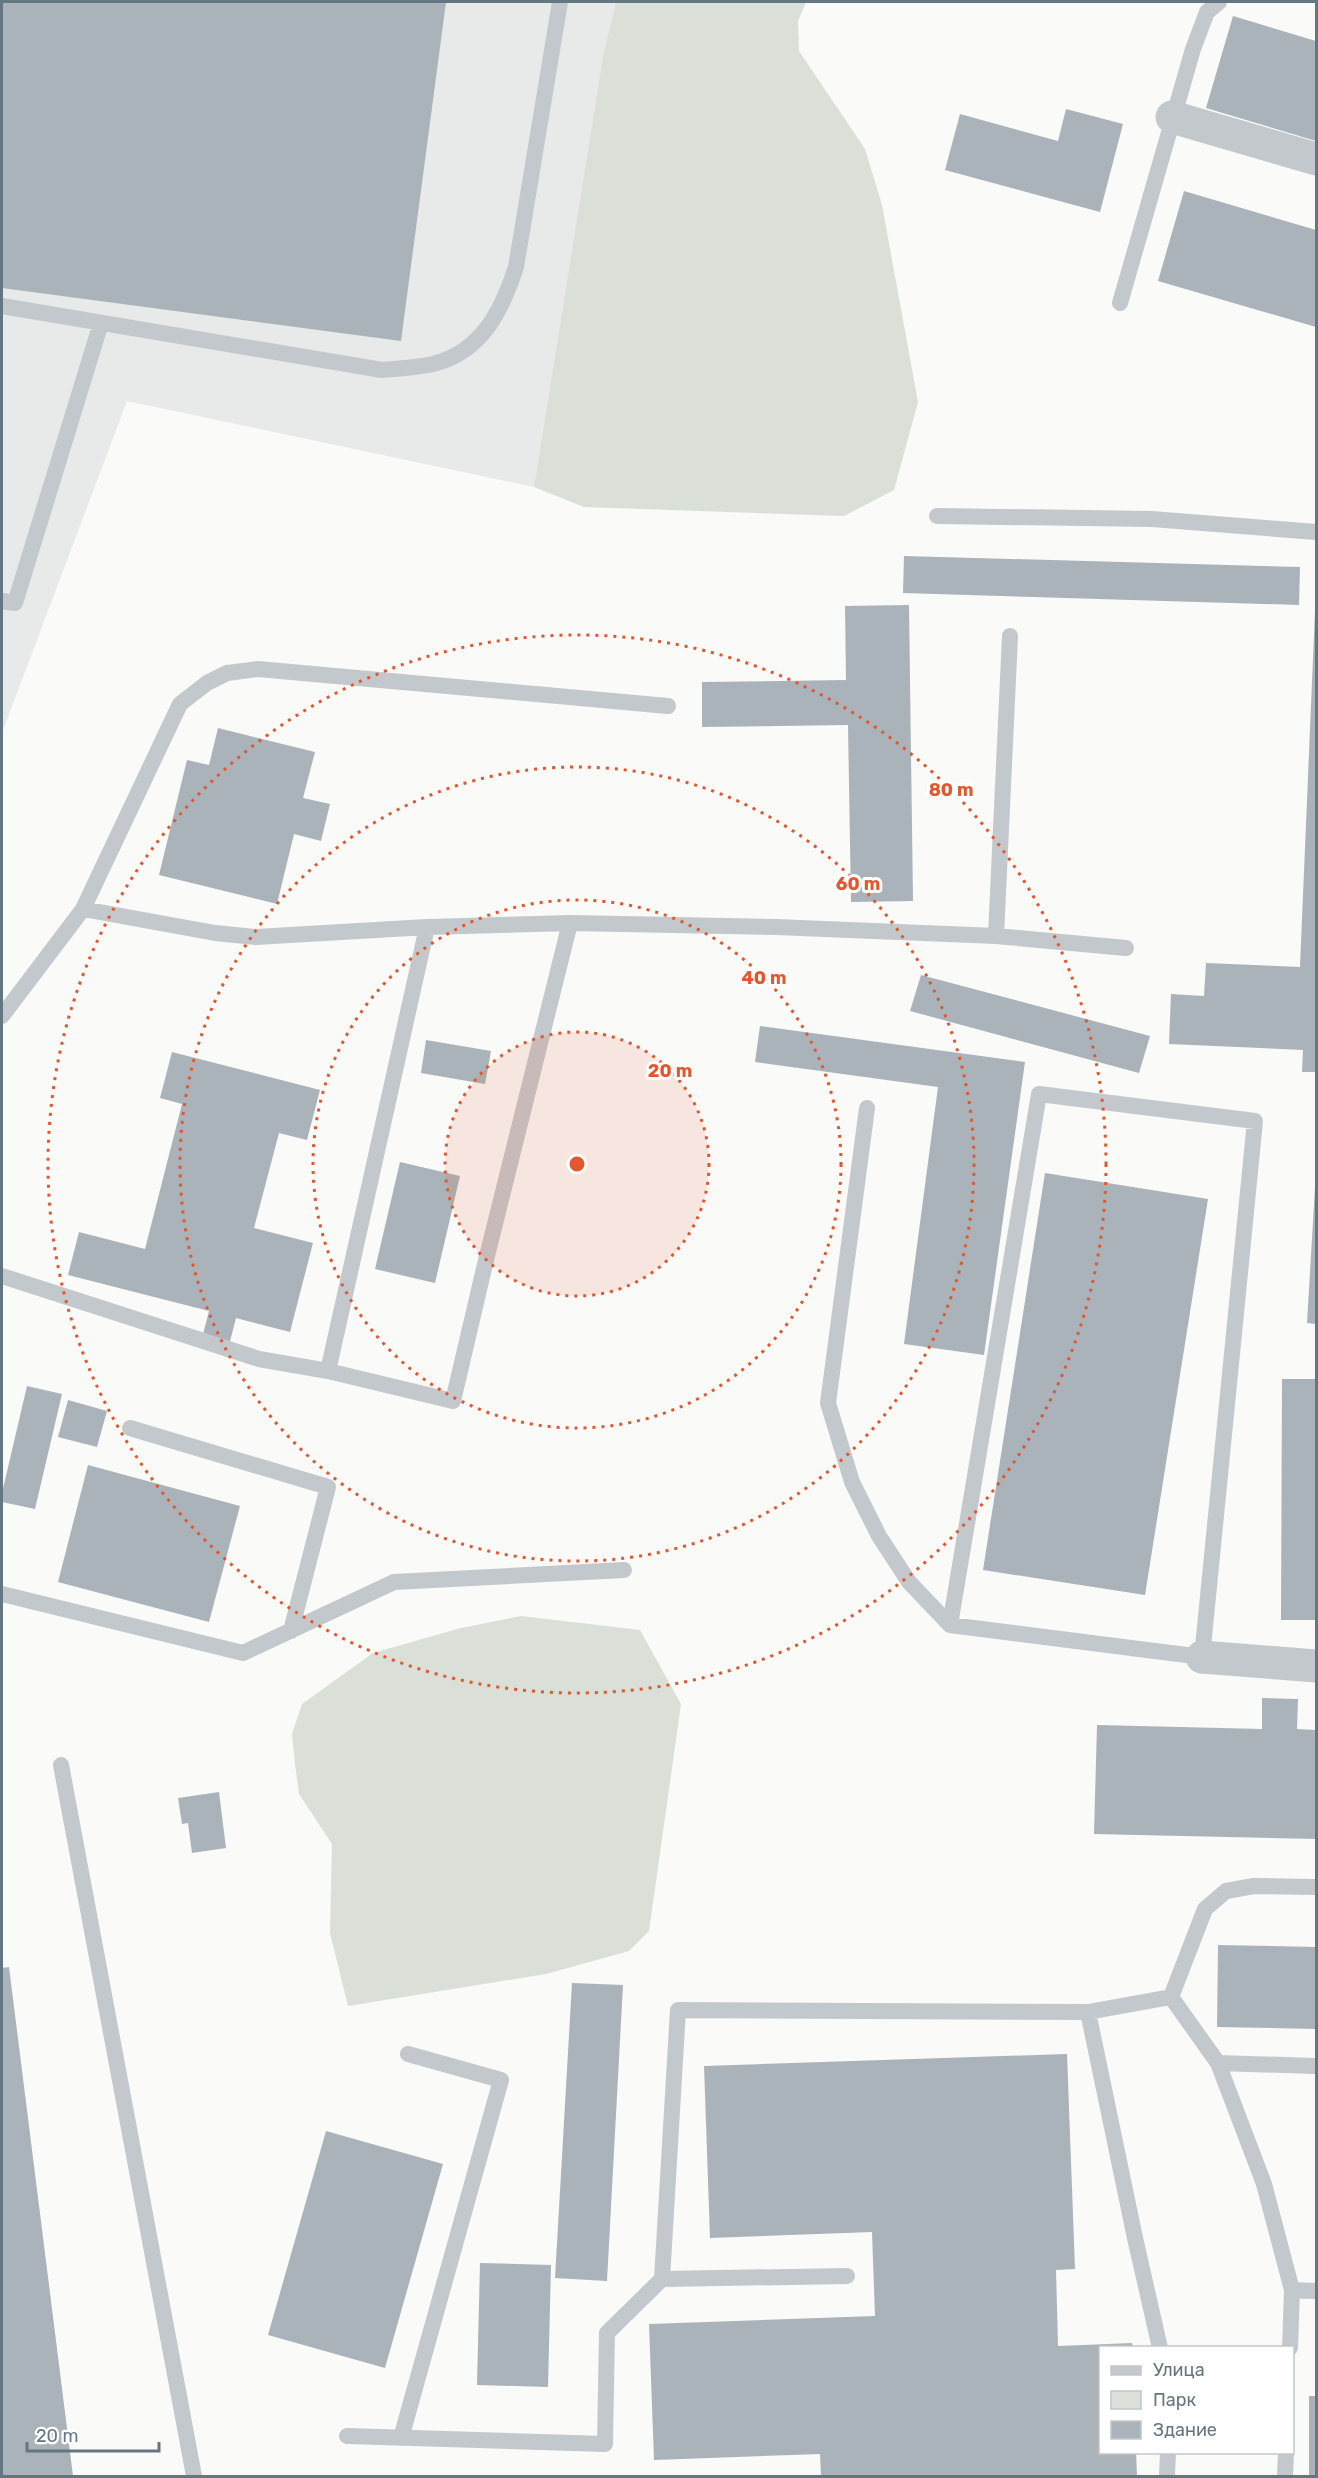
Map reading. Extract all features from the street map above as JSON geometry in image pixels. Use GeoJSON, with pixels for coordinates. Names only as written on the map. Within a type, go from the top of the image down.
{"type":"FeatureCollection","features":[{"type":"Feature","properties":{"kind":"street"},"geometry":{"type":"LineString","coordinates":[[1172,117],[1317,159]]}},
{"type":"Feature","properties":{"kind":"street"},"geometry":{"type":"LineString","coordinates":[[1202,1657],[1317,1665]]}},
{"type":"Feature","properties":{"kind":"lane"},"geometry":{"type":"LineString","coordinates":[[2,306],[382,369],[434,364],[464,351],[492,324],[506,297],[516,267],[561,2]]}},
{"type":"Feature","properties":{"kind":"lane"},"geometry":{"type":"LineString","coordinates":[[1120,303],[1172,117],[1207,12],[1219,2]]}},
{"type":"Feature","properties":{"kind":"lane"},"geometry":{"type":"LineString","coordinates":[[2,601],[15,603],[101,323]]}},
{"type":"Feature","properties":{"kind":"lane"},"geometry":{"type":"LineString","coordinates":[[937,516],[1152,519],[1317,532]]}},
{"type":"Feature","properties":{"kind":"lane"},"geometry":{"type":"LineString","coordinates":[[996,936],[1010,636]]}},
{"type":"Feature","properties":{"kind":"lane"},"geometry":{"type":"LineString","coordinates":[[2,1016],[83,909],[180,704],[207,683],[227,673],[258,669],[668,706]]}},
{"type":"Feature","properties":{"kind":"lane"},"geometry":{"type":"LineString","coordinates":[[83,909],[215,933],[256,937],[427,927],[570,923],[776,927],[996,936],[1126,948]]}},
{"type":"Feature","properties":{"kind":"lane"},"geometry":{"type":"LineString","coordinates":[[2,1276],[259,1359],[328,1371],[453,1401],[570,923]]}},
{"type":"Feature","properties":{"kind":"lane"},"geometry":{"type":"LineString","coordinates":[[328,1371],[427,927]]}},
{"type":"Feature","properties":{"kind":"lane"},"geometry":{"type":"LineString","coordinates":[[867,1107],[828,1403],[852,1482],[879,1536],[909,1582],[950,1625],[1202,1657],[1255,1121],[1039,1094],[950,1625]]}},
{"type":"Feature","properties":{"kind":"lane"},"geometry":{"type":"LineString","coordinates":[[130,1428],[328,1487],[291,1631]]}},
{"type":"Feature","properties":{"kind":"lane"},"geometry":{"type":"LineString","coordinates":[[2,1594],[243,1653],[394,1582],[624,1570]]}},
{"type":"Feature","properties":{"kind":"lane"},"geometry":{"type":"LineString","coordinates":[[61,1765],[194,2476]]}},
{"type":"Feature","properties":{"kind":"lane"},"geometry":{"type":"LineString","coordinates":[[1171,1997],[1205,1909],[1226,1891],[1254,1886],[1317,1887]]}},
{"type":"Feature","properties":{"kind":"lane"},"geometry":{"type":"LineString","coordinates":[[347,2436],[605,2444],[607,2333],[662,2278],[678,2010],[1088,2012],[1171,1997]]}},
{"type":"Feature","properties":{"kind":"lane"},"geometry":{"type":"LineString","coordinates":[[1171,1997],[1218,2063],[1264,2184],[1292,2290],[1290,2346]]}},
{"type":"Feature","properties":{"kind":"lane"},"geometry":{"type":"LineString","coordinates":[[1088,2012],[1160,2346]]}},
{"type":"Feature","properties":{"kind":"lane"},"geometry":{"type":"LineString","coordinates":[[401,2438],[501,2080],[408,2054]]}},
{"type":"Feature","properties":{"kind":"lane"},"geometry":{"type":"LineString","coordinates":[[1218,2063],[1317,2066]]}},
{"type":"Feature","properties":{"kind":"lane"},"geometry":{"type":"LineString","coordinates":[[662,2278],[847,2276]]}},
{"type":"Feature","properties":{"kind":"lane"},"geometry":{"type":"LineString","coordinates":[[1292,2290],[1317,2291]]}},
{"type":"Feature","properties":{"kind":"lane"},"geometry":{"type":"LineString","coordinates":[[1167,2476],[1168,2454]]}},
{"type":"Feature","properties":{"kind":"lane"},"geometry":{"type":"LineString","coordinates":[[1285,2476],[1286,2454]]}},
{"type":"Feature","properties":{"kind":"shaded area"},"geometry":{"type":"Polygon","coordinates":[[[2,2],[616,2],[603,56],[534,487],[127,401],[2,733],[2,2]]]}},
{"type":"Feature","properties":{"kind":"green space"},"geometry":{"type":"Polygon","coordinates":[[[616,2],[806,2],[798,21],[799,51],[865,149],[882,205],[918,402],[894,490],[844,516],[584,507],[534,487],[603,56],[616,2]]]}},
{"type":"Feature","properties":{"kind":"green space"},"geometry":{"type":"Polygon","coordinates":[[[521,1616],[640,1630],[681,1704],[649,1931],[629,1951],[546,1974],[348,2006],[330,1933],[332,1844],[299,1794],[292,1734],[302,1704],[373,1653],[461,1628],[521,1616]]]}},
{"type":"Feature","properties":{"kind":"building"},"geometry":{"type":"Polygon","coordinates":[[[2,2],[446,2],[401,341],[2,288],[2,2]]]}},
{"type":"Feature","properties":{"kind":"building"},"geometry":{"type":"Polygon","coordinates":[[[1233,16],[1316,41],[1316,141],[1206,108],[1233,16]]]}},
{"type":"Feature","properties":{"kind":"building"},"geometry":{"type":"Polygon","coordinates":[[[1066,109],[1123,124],[1100,212],[945,170],[960,114],[1058,141],[1066,109]]]}},
{"type":"Feature","properties":{"kind":"building"},"geometry":{"type":"Polygon","coordinates":[[[1184,191],[1316,230],[1316,327],[1158,281],[1184,191]]]}},
{"type":"Feature","properties":{"kind":"building"},"geometry":{"type":"Polygon","coordinates":[[[904,556],[1300,567],[1299,605],[903,593],[904,556]]]}},
{"type":"Feature","properties":{"kind":"building"},"geometry":{"type":"Polygon","coordinates":[[[909,605],[913,901],[851,902],[848,725],[702,727],[702,682],[846,680],[845,606],[909,605]]]}},
{"type":"Feature","properties":{"kind":"building"},"geometry":{"type":"Polygon","coordinates":[[[1315,610],[1316,1072],[1302,1072],[1303,1050],[1169,1044],[1171,994],[1204,996],[1206,963],[1300,967],[1315,610]]]}},
{"type":"Feature","properties":{"kind":"building"},"geometry":{"type":"Polygon","coordinates":[[[218,728],[315,752],[303,798],[330,804],[321,841],[294,834],[277,904],[159,875],[187,760],[209,765],[218,728]]]}},
{"type":"Feature","properties":{"kind":"building"},"geometry":{"type":"Polygon","coordinates":[[[921,975],[1150,1036],[1139,1073],[910,1011],[921,975]]]}},
{"type":"Feature","properties":{"kind":"building"},"geometry":{"type":"Polygon","coordinates":[[[760,1026],[1025,1062],[984,1355],[904,1344],[938,1087],[755,1062],[760,1026]]]}},
{"type":"Feature","properties":{"kind":"building"},"geometry":{"type":"Polygon","coordinates":[[[426,1040],[491,1051],[485,1084],[421,1073],[426,1040]]]}},
{"type":"Feature","properties":{"kind":"building"},"geometry":{"type":"Polygon","coordinates":[[[172,1052],[320,1090],[307,1140],[279,1133],[254,1228],[313,1243],[290,1332],[236,1318],[227,1353],[200,1346],[209,1311],[68,1275],[79,1232],[145,1249],[182,1104],[160,1098],[172,1052]]]}},
{"type":"Feature","properties":{"kind":"building"},"geometry":{"type":"Polygon","coordinates":[[[400,1162],[460,1176],[435,1283],[375,1269],[400,1162]]]}},
{"type":"Feature","properties":{"kind":"building"},"geometry":{"type":"Polygon","coordinates":[[[1045,1173],[1208,1199],[1145,1595],[983,1570],[1045,1173]]]}},
{"type":"Feature","properties":{"kind":"building"},"geometry":{"type":"Polygon","coordinates":[[[1316,1187],[1316,1324],[1307,1323],[1316,1187]]]}},
{"type":"Feature","properties":{"kind":"building"},"geometry":{"type":"Polygon","coordinates":[[[1282,1379],[1316,1379],[1316,1620],[1281,1620],[1282,1379]]]}},
{"type":"Feature","properties":{"kind":"building"},"geometry":{"type":"Polygon","coordinates":[[[27,1386],[62,1394],[35,1509],[2,1502],[2,1493],[27,1386]]]}},
{"type":"Feature","properties":{"kind":"building"},"geometry":{"type":"Polygon","coordinates":[[[68,1400],[107,1411],[97,1447],[58,1437],[68,1400]]]}},
{"type":"Feature","properties":{"kind":"building"},"geometry":{"type":"Polygon","coordinates":[[[88,1465],[240,1506],[209,1622],[58,1582],[88,1465]]]}},
{"type":"Feature","properties":{"kind":"building"},"geometry":{"type":"Polygon","coordinates":[[[1262,1698],[1298,1699],[1297,1729],[1316,1730],[1316,1839],[1094,1834],[1097,1725],[1262,1729],[1262,1698]]]}},
{"type":"Feature","properties":{"kind":"building"},"geometry":{"type":"Polygon","coordinates":[[[219,1792],[226,1848],[192,1853],[188,1823],[182,1824],[178,1798],[219,1792]]]}},
{"type":"Feature","properties":{"kind":"building"},"geometry":{"type":"Polygon","coordinates":[[[1218,1945],[1316,1947],[1316,2029],[1217,2027],[1218,1945]]]}},
{"type":"Feature","properties":{"kind":"building"},"geometry":{"type":"Polygon","coordinates":[[[9,1967],[73,2476],[2,2476],[2,1968],[9,1967]]]}},
{"type":"Feature","properties":{"kind":"building"},"geometry":{"type":"Polygon","coordinates":[[[572,1983],[623,1985],[607,2281],[555,2278],[572,1983]]]}},
{"type":"Feature","properties":{"kind":"building"},"geometry":{"type":"Polygon","coordinates":[[[1067,2054],[1075,2269],[1056,2270],[1058,2346],[1132,2343],[1133,2346],[1099,2346],[1099,2454],[1136,2454],[1137,2476],[821,2476],[820,2454],[654,2460],[649,2324],[875,2316],[872,2232],[710,2238],[704,2066],[1067,2054]]]}},
{"type":"Feature","properties":{"kind":"building"},"geometry":{"type":"Polygon","coordinates":[[[326,2131],[443,2164],[385,2368],[268,2335],[326,2131]]]}},
{"type":"Feature","properties":{"kind":"building"},"geometry":{"type":"Polygon","coordinates":[[[480,2263],[551,2265],[548,2387],[477,2385],[480,2263]]]}},
{"type":"Feature","properties":{"kind":"building"},"geometry":{"type":"Polygon","coordinates":[[[1309,2396],[1316,2396],[1316,2476],[1309,2476],[1309,2396]]]}}]}
